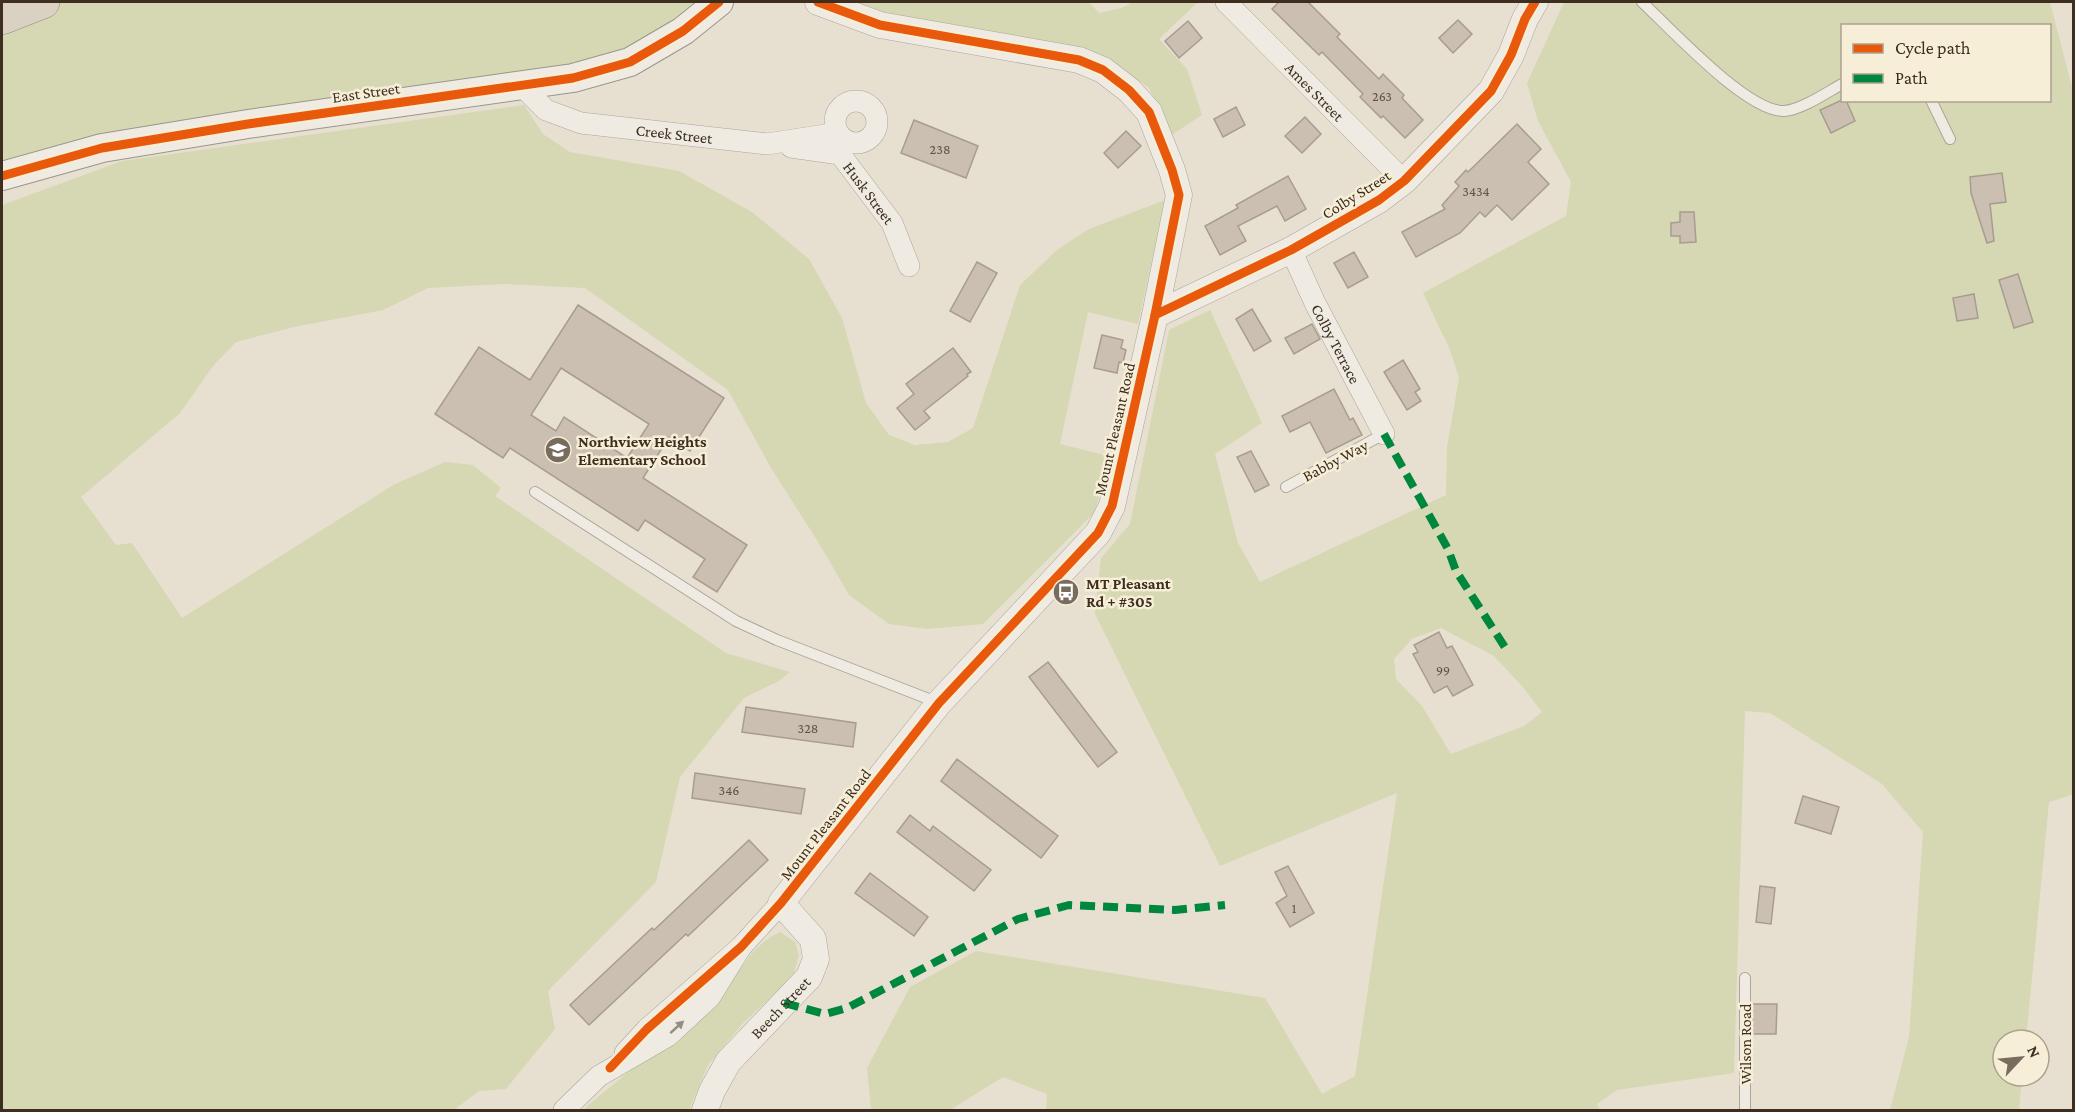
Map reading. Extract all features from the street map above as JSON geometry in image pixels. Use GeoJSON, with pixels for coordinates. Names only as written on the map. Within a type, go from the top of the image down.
{"type":"FeatureCollection","features":[{"type":"Feature","properties":{"kind":"highway"},"geometry":{"type":"LineString","coordinates":[[2,18],[43,2]]}},
{"type":"Feature","properties":{"kind":"main road","name":"East Street"},"geometry":{"type":"LineString","coordinates":[[2,176],[102,148],[248,124],[573,78],[630,62],[683,31],[719,2]]}},
{"type":"Feature","properties":{"kind":"street","name":"Mount Pleasant Road"},"geometry":{"type":"LineString","coordinates":[[564,1110],[610,1068],[647,1029],[741,947],[781,903],[939,703],[1098,533],[1112,506],[1155,315],[1179,195],[1172,170],[1149,112],[1129,90],[1103,70],[1079,60],[880,25],[818,2]]}},
{"type":"Feature","properties":{"kind":"street","name":"Ames Street"},"geometry":{"type":"LineString","coordinates":[[1226,2],[1404,181]]}},
{"type":"Feature","properties":{"kind":"street","name":"Colby Street"},"geometry":{"type":"LineString","coordinates":[[1155,315],[1291,250],[1379,200],[1404,181],[1491,91],[1511,55],[1535,2]]}},
{"type":"Feature","properties":{"kind":"street","name":"Creek Street"},"geometry":{"type":"LineString","coordinates":[[522,86],[546,110],[580,123],[767,144],[838,134]]}},
{"type":"Feature","properties":{"kind":"street","name":"Husk Street"},"geometry":{"type":"LineString","coordinates":[[767,144],[840,154],[892,223],[909,266]]}},
{"type":"Feature","properties":{"kind":"street","name":"Colby Terrace"},"geometry":{"type":"LineString","coordinates":[[1291,250],[1315,303],[1384,434]]}},
{"type":"Feature","properties":{"kind":"street","name":"Beech Street"},"geometry":{"type":"LineString","coordinates":[[705,1110],[712,1091],[728,1062],[809,977],[816,959],[813,939],[781,903]]}},
{"type":"Feature","properties":{"kind":"lane"},"geometry":{"type":"LineString","coordinates":[[1642,2],[1733,87],[1767,107],[1782,111],[1795,109],[1841,85]]}},
{"type":"Feature","properties":{"kind":"lane"},"geometry":{"type":"LineString","coordinates":[[1932,102],[1950,139]]}},
{"type":"Feature","properties":{"kind":"lane","name":"Babby Way"},"geometry":{"type":"LineString","coordinates":[[1286,487],[1384,434]]}},
{"type":"Feature","properties":{"kind":"lane"},"geometry":{"type":"LineString","coordinates":[[535,492],[736,621],[777,640],[939,703]]}},
{"type":"Feature","properties":{"kind":"lane","name":"Wilson Road"},"geometry":{"type":"LineString","coordinates":[[1744,1110],[1745,978]]}},
{"type":"Feature","properties":{"kind":"green space"},"geometry":{"type":"Polygon","coordinates":[[[43,2],[719,2],[630,62],[2,176],[2,18],[43,2]]]}},
{"type":"Feature","properties":{"kind":"green space"},"geometry":{"type":"Polygon","coordinates":[[[849,2],[1089,2],[1099,13],[1121,8],[1133,2],[1198,2],[1159,39],[1187,69],[1202,115],[1170,136],[1149,88],[1101,56],[903,16],[849,2]]]}},
{"type":"Feature","properties":{"kind":"green space"},"geometry":{"type":"Polygon","coordinates":[[[1564,2],[2050,2],[2074,95],[2074,794],[2049,802],[2027,1028],[1991,1028],[1991,1088],[2021,1088],[2019,1110],[1890,1110],[1909,1037],[1923,832],[1882,784],[1770,713],[1745,711],[1734,1073],[1617,1090],[1597,1104],[1600,1110],[1046,1110],[1047,1094],[1003,1077],[950,1110],[871,1110],[867,1068],[910,987],[976,951],[1265,998],[1322,1094],[1355,1076],[1397,793],[1220,866],[1095,614],[1101,558],[1130,524],[1169,330],[1210,310],[1262,423],[1215,454],[1238,543],[1260,582],[1446,495],[1447,447],[1459,378],[1450,350],[1423,293],[1566,216],[1571,182],[1538,121],[1527,83],[1564,2]],[[1441,628],[1412,639],[1394,659],[1396,679],[1422,706],[1451,754],[1524,726],[1542,712],[1494,656],[1441,628]]]}},
{"type":"Feature","properties":{"kind":"green space"},"geometry":{"type":"Polygon","coordinates":[[[524,105],[543,134],[570,152],[679,171],[752,212],[809,259],[842,318],[866,403],[889,435],[915,445],[948,442],[973,428],[1020,285],[1058,249],[1089,229],[1165,200],[1138,324],[1088,312],[1060,444],[1109,456],[1095,512],[983,624],[927,629],[889,624],[849,595],[771,468],[728,390],[585,288],[505,284],[428,288],[383,310],[294,327],[236,342],[213,366],[180,413],[81,497],[116,545],[132,543],[182,618],[395,484],[445,462],[473,465],[501,488],[495,496],[726,653],[790,672],[779,681],[744,698],[680,777],[656,882],[548,991],[555,1029],[506,1089],[479,1091],[454,1110],[2,1110],[2,205],[122,161],[524,105]]]}},
{"type":"Feature","properties":{"kind":"green space"},"geometry":{"type":"Polygon","coordinates":[[[780,932],[795,942],[799,955],[793,977],[743,1023],[708,1065],[689,1110],[584,1110],[627,1073],[701,1016],[720,996],[759,946],[780,932]]]}},
{"type":"Feature","properties":{"kind":"building"},"geometry":{"type":"Polygon","coordinates":[[[1279,2],[1308,2],[1340,34],[1337,37],[1379,79],[1383,74],[1404,95],[1402,98],[1423,120],[1405,138],[1360,97],[1363,94],[1322,52],[1319,55],[1272,9],[1279,2]]]}},
{"type":"Feature","properties":{"kind":"building"},"geometry":{"type":"Polygon","coordinates":[[[1458,20],[1472,34],[1453,53],[1439,38],[1458,20]]]}},
{"type":"Feature","properties":{"kind":"building"},"geometry":{"type":"Polygon","coordinates":[[[1188,21],[1202,38],[1179,58],[1165,41],[1188,21]]]}},
{"type":"Feature","properties":{"kind":"building"},"geometry":{"type":"Polygon","coordinates":[[[1841,100],[1847,102],[1855,121],[1831,133],[1820,110],[1841,100]]]}},
{"type":"Feature","properties":{"kind":"building"},"geometry":{"type":"Polygon","coordinates":[[[1236,107],[1245,125],[1223,137],[1214,119],[1236,107]]]}},
{"type":"Feature","properties":{"kind":"building"},"geometry":{"type":"Polygon","coordinates":[[[1305,117],[1321,134],[1302,153],[1285,136],[1305,117]]]}},
{"type":"Feature","properties":{"kind":"building"},"geometry":{"type":"Polygon","coordinates":[[[914,120],[978,146],[966,178],[901,153],[914,120]]]}},
{"type":"Feature","properties":{"kind":"building"},"geometry":{"type":"Polygon","coordinates":[[[1517,124],[1541,149],[1528,162],[1549,184],[1512,220],[1497,205],[1485,217],[1480,212],[1460,233],[1416,257],[1402,232],[1445,209],[1442,205],[1459,186],[1455,182],[1517,124]]]}},
{"type":"Feature","properties":{"kind":"building"},"geometry":{"type":"Polygon","coordinates":[[[1126,131],[1141,146],[1118,168],[1104,153],[1126,131]]]}},
{"type":"Feature","properties":{"kind":"building"},"geometry":{"type":"Polygon","coordinates":[[[2002,173],[2006,202],[1990,204],[1994,241],[1987,243],[1971,193],[1970,177],[2002,173]]]}},
{"type":"Feature","properties":{"kind":"building"},"geometry":{"type":"Polygon","coordinates":[[[1288,176],[1306,209],[1285,221],[1277,206],[1238,226],[1246,241],[1220,255],[1205,226],[1238,208],[1236,205],[1288,176]]]}},
{"type":"Feature","properties":{"kind":"building"},"geometry":{"type":"Polygon","coordinates":[[[1680,212],[1694,212],[1696,242],[1680,243],[1680,236],[1671,236],[1671,223],[1680,222],[1680,212]]]}},
{"type":"Feature","properties":{"kind":"building"},"geometry":{"type":"Polygon","coordinates":[[[1354,252],[1368,277],[1348,288],[1334,263],[1354,252]]]}},
{"type":"Feature","properties":{"kind":"building"},"geometry":{"type":"Polygon","coordinates":[[[977,262],[997,273],[970,322],[950,311],[977,262]]]}},
{"type":"Feature","properties":{"kind":"building"},"geometry":{"type":"Polygon","coordinates":[[[2018,274],[2033,322],[2014,328],[1999,280],[2018,274]]]}},
{"type":"Feature","properties":{"kind":"building"},"geometry":{"type":"Polygon","coordinates":[[[1974,294],[1978,318],[1957,321],[1953,298],[1974,294]]]}},
{"type":"Feature","properties":{"kind":"building","name":"Northview Heights Elementary School"},"geometry":{"type":"Polygon","coordinates":[[[578,305],[724,398],[690,451],[669,437],[643,478],[747,545],[717,592],[693,577],[705,559],[645,520],[638,531],[510,448],[503,458],[435,414],[479,347],[530,380],[578,305]],[[561,368],[531,415],[556,431],[564,417],[627,458],[649,424],[561,368]]]}},
{"type":"Feature","properties":{"kind":"building"},"geometry":{"type":"Polygon","coordinates":[[[1252,309],[1271,341],[1254,351],[1236,319],[1252,309]]]}},
{"type":"Feature","properties":{"kind":"building"},"geometry":{"type":"Polygon","coordinates":[[[1312,324],[1320,339],[1294,354],[1285,338],[1312,324]]]}},
{"type":"Feature","properties":{"kind":"building"},"geometry":{"type":"Polygon","coordinates":[[[1102,335],[1123,340],[1121,348],[1126,350],[1123,363],[1119,362],[1117,373],[1094,368],[1102,335]]]}},
{"type":"Feature","properties":{"kind":"building"},"geometry":{"type":"Polygon","coordinates":[[[953,348],[971,372],[924,411],[930,418],[915,430],[897,408],[914,394],[906,384],[953,348]]]}},
{"type":"Feature","properties":{"kind":"building"},"geometry":{"type":"Polygon","coordinates":[[[1403,360],[1420,389],[1415,392],[1421,401],[1407,410],[1384,372],[1403,360]]]}},
{"type":"Feature","properties":{"kind":"building"},"geometry":{"type":"Polygon","coordinates":[[[1334,389],[1350,420],[1353,418],[1362,435],[1326,453],[1310,422],[1290,432],[1282,416],[1334,389]]]}},
{"type":"Feature","properties":{"kind":"building"},"geometry":{"type":"Polygon","coordinates":[[[1251,451],[1269,485],[1255,492],[1237,457],[1251,451]]]}},
{"type":"Feature","properties":{"kind":"building"},"geometry":{"type":"Polygon","coordinates":[[[1439,632],[1447,648],[1452,646],[1473,685],[1453,696],[1447,686],[1434,693],[1413,654],[1418,652],[1414,645],[1439,632]]]}},
{"type":"Feature","properties":{"kind":"building"},"geometry":{"type":"Polygon","coordinates":[[[1048,662],[1117,752],[1098,767],[1029,677],[1048,662]]]}},
{"type":"Feature","properties":{"kind":"building"},"geometry":{"type":"Polygon","coordinates":[[[746,707],[856,723],[853,747],[742,732],[746,707]]]}},
{"type":"Feature","properties":{"kind":"building"},"geometry":{"type":"Polygon","coordinates":[[[957,759],[1058,836],[1041,858],[941,781],[957,759]]]}},
{"type":"Feature","properties":{"kind":"building"},"geometry":{"type":"Polygon","coordinates":[[[695,773],[805,789],[801,814],[692,798],[695,773]]]}},
{"type":"Feature","properties":{"kind":"building"},"geometry":{"type":"Polygon","coordinates":[[[1803,796],[1839,807],[1831,834],[1795,823],[1803,796]]]}},
{"type":"Feature","properties":{"kind":"building"},"geometry":{"type":"Polygon","coordinates":[[[910,815],[930,831],[933,826],[991,870],[974,891],[897,832],[910,815]]]}},
{"type":"Feature","properties":{"kind":"building"},"geometry":{"type":"Polygon","coordinates":[[[749,840],[768,860],[589,1025],[570,1005],[749,840]]]}},
{"type":"Feature","properties":{"kind":"building"},"geometry":{"type":"Polygon","coordinates":[[[1288,866],[1314,913],[1290,927],[1276,903],[1287,896],[1275,872],[1288,866]]]}},
{"type":"Feature","properties":{"kind":"building"},"geometry":{"type":"Polygon","coordinates":[[[870,873],[928,917],[914,936],[855,893],[870,873]]]}},
{"type":"Feature","properties":{"kind":"building"},"geometry":{"type":"Polygon","coordinates":[[[1760,886],[1775,888],[1771,924],[1756,922],[1760,886]]]}},
{"type":"Feature","properties":{"kind":"building"},"geometry":{"type":"Polygon","coordinates":[[[1752,1004],[1777,1004],[1776,1034],[1752,1034],[1752,1004]]]}},
{"type":"Feature","properties":{"kind":"marked path"},"geometry":{"type":"LineString","coordinates":[[1384,434],[1448,549],[1456,571],[1508,652]]}},
{"type":"Feature","properties":{"kind":"marked path"},"geometry":{"type":"LineString","coordinates":[[784,1003],[825,1014],[847,1008],[1018,919],[1069,905],[1175,910],[1225,905]]}},
{"type":"Feature","properties":{"kind":"cycle path"},"geometry":{"type":"LineString","coordinates":[[2,176],[102,148],[248,124],[573,78],[630,62],[683,31],[719,2]]}},
{"type":"Feature","properties":{"kind":"cycle path"},"geometry":{"type":"LineString","coordinates":[[610,1068],[647,1029],[741,947],[781,903],[939,703],[1098,533],[1112,506],[1155,315],[1179,195],[1172,170],[1149,112],[1129,90],[1103,70],[1079,60],[880,25],[818,2]]}},
{"type":"Feature","properties":{"kind":"cycle path"},"geometry":{"type":"LineString","coordinates":[[1155,315],[1291,250],[1379,200],[1404,181],[1491,91],[1511,55],[1525,19],[1535,2]]}},
{"type":"Feature","properties":{"kind":"place","name":"Northview Heights Elementary School"},"geometry":{"type":"Point","coordinates":[558,450]}},
{"type":"Feature","properties":{"kind":"place","name":"MT Pleasant Rd + #305"},"geometry":{"type":"Point","coordinates":[1066,592]}}]}
